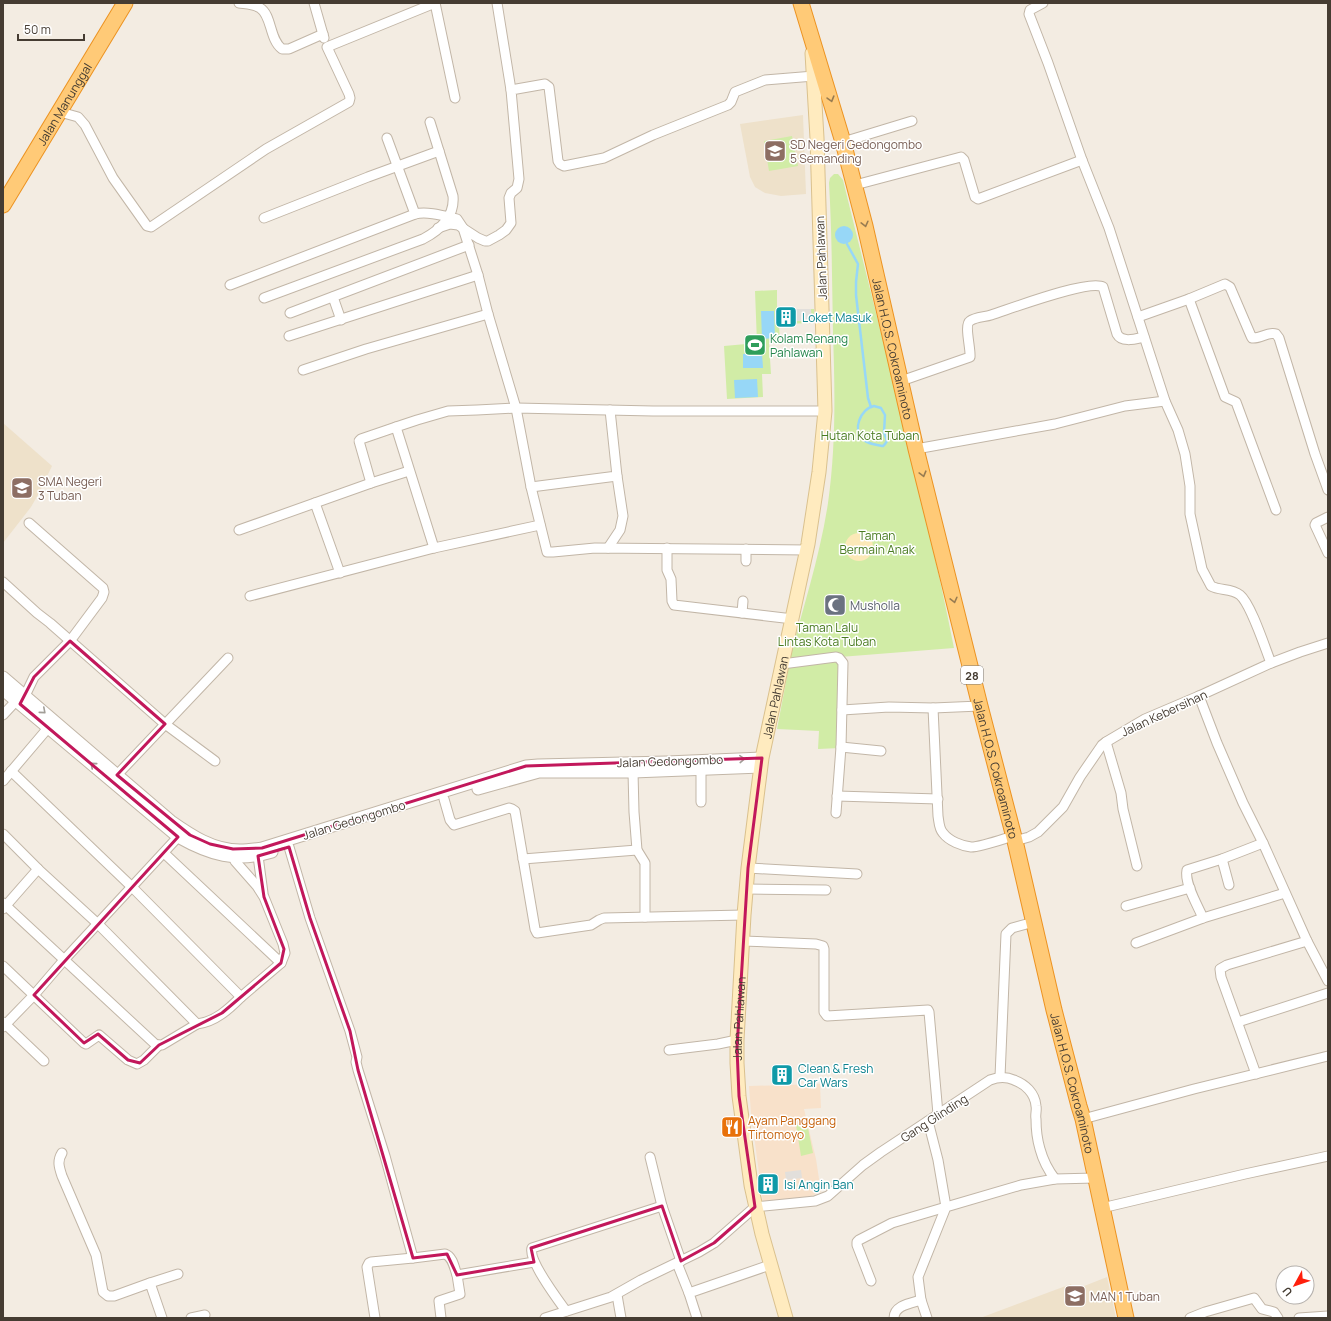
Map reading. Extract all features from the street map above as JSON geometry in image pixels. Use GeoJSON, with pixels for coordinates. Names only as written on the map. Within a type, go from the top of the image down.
{"type":"FeatureCollection","features":[{"type":"Feature","properties":{"kind":"highway","name":"Jalan Pahlawan"},"geometry":{"type":"LineString","coordinates":[[801,3],[810,35]]}},
{"type":"Feature","properties":{"kind":"highway","name":"Jalan Manunggal"},"geometry":{"type":"LineString","coordinates":[[3,205],[60,112],[120,7]]}},
{"type":"Feature","properties":{"kind":"highway","name":"Jalan H.O.S. Cokroaminoto"},"geometry":{"type":"LineString","coordinates":[[810,35],[827,86],[855,185],[916,450],[1014,839],[1054,1010],[1083,1119],[1126,1318]]}},
{"type":"Feature","properties":{"kind":"main road","name":"Jalan Pahlawan"},"geometry":{"type":"LineString","coordinates":[[786,1318],[755,1207],[739,1096],[737,1040],[746,889],[762,762],[807,550],[819,472],[825,411],[821,252],[814,76],[810,35]]}},
{"type":"Feature","properties":{"kind":"street"},"geometry":{"type":"LineString","coordinates":[[245,3],[262,9],[274,40],[282,49],[289,49],[323,34]]}},
{"type":"Feature","properties":{"kind":"street"},"geometry":{"type":"LineString","coordinates":[[60,112],[78,117],[85,125],[113,178],[149,228],[154,226],[266,148],[349,102],[349,94],[327,47],[314,3]]}},
{"type":"Feature","properties":{"kind":"street"},"geometry":{"type":"LineString","coordinates":[[327,47],[435,3],[455,98]]}},
{"type":"Feature","properties":{"kind":"street"},"geometry":{"type":"LineString","coordinates":[[438,228],[454,224],[458,225],[478,238],[488,241],[506,230],[511,223],[509,198],[511,193],[517,188],[519,178],[511,90],[497,3]]}},
{"type":"Feature","properties":{"kind":"street"},"geometry":{"type":"LineString","coordinates":[[1043,3],[1030,10],[1029,14],[1082,160],[1109,228],[1165,401],[1178,430],[1185,454],[1190,486],[1190,514],[1202,569],[1210,586],[1219,590],[1233,591],[1240,595],[1246,602],[1270,663]]}},
{"type":"Feature","properties":{"kind":"street"},"geometry":{"type":"LineString","coordinates":[[511,90],[545,84],[549,87],[558,161],[564,166],[604,158],[653,135],[728,105],[735,92],[765,80],[814,76]]}},
{"type":"Feature","properties":{"kind":"street"},"geometry":{"type":"LineString","coordinates":[[843,142],[912,121]]}},
{"type":"Feature","properties":{"kind":"street"},"geometry":{"type":"LineString","coordinates":[[264,298],[423,239],[438,228],[450,214],[453,196],[430,122]]}},
{"type":"Feature","properties":{"kind":"street"},"geometry":{"type":"LineString","coordinates":[[387,138],[415,214]]}},
{"type":"Feature","properties":{"kind":"street"},"geometry":{"type":"LineString","coordinates":[[264,218],[439,151]]}},
{"type":"Feature","properties":{"kind":"street"},"geometry":{"type":"LineString","coordinates":[[855,185],[961,157],[964,160],[975,197],[978,199],[1082,160]]}},
{"type":"Feature","properties":{"kind":"street"},"geometry":{"type":"LineString","coordinates":[[230,285],[421,212],[458,220],[463,228],[469,245],[516,408],[531,487],[546,550],[548,552],[595,548],[807,550]]}},
{"type":"Feature","properties":{"kind":"street"},"geometry":{"type":"LineString","coordinates":[[290,313],[469,245]]}},
{"type":"Feature","properties":{"kind":"street"},"geometry":{"type":"LineString","coordinates":[[289,336],[478,275]]}},
{"type":"Feature","properties":{"kind":"street"},"geometry":{"type":"LineString","coordinates":[[1138,316],[1189,299],[1225,284],[1228,285],[1232,290],[1251,336],[1256,338],[1272,332],[1279,338],[1315,454],[1328,490]]}},
{"type":"Feature","properties":{"kind":"street"},"geometry":{"type":"LineString","coordinates":[[901,381],[969,357],[968,324],[971,320],[988,316],[1057,293],[1096,286],[1103,287],[1119,338],[1130,340],[1144,338]]}},
{"type":"Feature","properties":{"kind":"street"},"geometry":{"type":"LineString","coordinates":[[334,297],[341,320]]}},
{"type":"Feature","properties":{"kind":"street"},"geometry":{"type":"LineString","coordinates":[[1189,299],[1225,396],[1236,402],[1276,510]]}},
{"type":"Feature","properties":{"kind":"street"},"geometry":{"type":"LineString","coordinates":[[303,370],[366,349],[488,314]]}},
{"type":"Feature","properties":{"kind":"street"},"geometry":{"type":"LineString","coordinates":[[916,450],[1055,424],[1125,406],[1165,401]]}},
{"type":"Feature","properties":{"kind":"street"},"geometry":{"type":"LineString","coordinates":[[371,483],[359,441],[361,439],[416,420],[448,411],[516,408],[653,411],[825,411]]}},
{"type":"Feature","properties":{"kind":"street"},"geometry":{"type":"LineString","coordinates":[[608,548],[620,530],[623,516],[610,410]]}},
{"type":"Feature","properties":{"kind":"street"},"geometry":{"type":"LineString","coordinates":[[396,427],[434,548]]}},
{"type":"Feature","properties":{"kind":"street"},"geometry":{"type":"LineString","coordinates":[[239,530],[409,471]]}},
{"type":"Feature","properties":{"kind":"street"},"geometry":{"type":"LineString","coordinates":[[531,487],[617,476]]}},
{"type":"Feature","properties":{"kind":"street"},"geometry":{"type":"LineString","coordinates":[[316,503],[340,573]]}},
{"type":"Feature","properties":{"kind":"street"},"geometry":{"type":"LineString","coordinates":[[1328,517],[1316,523],[1315,526],[1328,554]]}},
{"type":"Feature","properties":{"kind":"street"},"geometry":{"type":"LineString","coordinates":[[3,715],[21,701],[34,677],[70,640],[102,598],[104,592],[103,588],[30,523]]}},
{"type":"Feature","properties":{"kind":"street"},"geometry":{"type":"LineString","coordinates":[[250,596],[434,548],[540,525]]}},
{"type":"Feature","properties":{"kind":"street"},"geometry":{"type":"LineString","coordinates":[[666,548],[667,570],[674,605],[793,619]]}},
{"type":"Feature","properties":{"kind":"street"},"geometry":{"type":"LineString","coordinates":[[746,549],[746,561]]}},
{"type":"Feature","properties":{"kind":"street"},"geometry":{"type":"LineString","coordinates":[[3,582],[165,724],[215,761]]}},
{"type":"Feature","properties":{"kind":"street"},"geometry":{"type":"LineString","coordinates":[[742,613],[743,601]]}},
{"type":"Feature","properties":{"kind":"street","name":"Jalan Kebersihan"},"geometry":{"type":"LineString","coordinates":[[933,708],[939,825],[943,833],[949,839],[959,844],[972,847],[1029,837],[1038,832],[1062,807],[1080,777],[1102,746],[1106,742],[1145,719],[1270,663],[1328,642]]}},
{"type":"Feature","properties":{"kind":"street"},"geometry":{"type":"LineString","coordinates":[[117,775],[228,658]]}},
{"type":"Feature","properties":{"kind":"street"},"geometry":{"type":"LineString","coordinates":[[782,664],[839,658],[843,663],[841,747],[836,813]]}},
{"type":"Feature","properties":{"kind":"street","name":"Jalan Gedongombo"},"geometry":{"type":"LineString","coordinates":[[3,676],[21,701],[48,728],[178,837],[207,852],[224,857],[239,850],[262,848],[484,783],[539,772],[633,772],[701,769],[762,762]]}},
{"type":"Feature","properties":{"kind":"street","name":"Jalan Gedongombo"},"geometry":{"type":"LineString","coordinates":[[3,690],[21,701],[117,775],[190,835],[234,853],[258,856],[444,799],[526,766],[667,762],[762,762]]}},
{"type":"Feature","properties":{"kind":"street"},"geometry":{"type":"LineString","coordinates":[[1199,696],[1217,743],[1243,803],[1263,843],[1307,941],[1328,981]]}},
{"type":"Feature","properties":{"kind":"street"},"geometry":{"type":"LineString","coordinates":[[842,710],[889,707],[933,708],[980,706]]}},
{"type":"Feature","properties":{"kind":"street"},"geometry":{"type":"LineString","coordinates":[[3,780],[48,728]]}},
{"type":"Feature","properties":{"kind":"street"},"geometry":{"type":"LineString","coordinates":[[1106,742],[1121,793],[1123,810],[1137,866]]}},
{"type":"Feature","properties":{"kind":"street"},"geometry":{"type":"LineString","coordinates":[[841,747],[881,752]]}},
{"type":"Feature","properties":{"kind":"street"},"geometry":{"type":"LineString","coordinates":[[701,769],[701,802]]}},
{"type":"Feature","properties":{"kind":"street"},"geometry":{"type":"LineString","coordinates":[[11,771],[132,887],[241,998]]}},
{"type":"Feature","properties":{"kind":"street"},"geometry":{"type":"LineString","coordinates":[[633,772],[637,850],[645,863],[645,918]]}},
{"type":"Feature","properties":{"kind":"street"},"geometry":{"type":"LineString","coordinates":[[837,796],[938,800]]}},
{"type":"Feature","properties":{"kind":"street"},"geometry":{"type":"LineString","coordinates":[[444,799],[450,820],[454,824],[509,808],[513,809],[515,813],[535,930],[537,933],[591,925],[604,918],[744,915]]}},
{"type":"Feature","properties":{"kind":"street"},"geometry":{"type":"LineString","coordinates":[[3,834],[98,924],[197,1024]]}},
{"type":"Feature","properties":{"kind":"street"},"geometry":{"type":"LineString","coordinates":[[44,1061],[4,1024],[34,995],[64,960],[178,837]]}},
{"type":"Feature","properties":{"kind":"street"},"geometry":{"type":"LineString","coordinates":[[1203,918],[1190,888],[1186,874],[1187,870],[1222,859],[1263,843]]}},
{"type":"Feature","properties":{"kind":"street"},"geometry":{"type":"LineString","coordinates":[[289,847],[310,918],[350,1031],[357,1057],[356,1062],[358,1070],[385,1156],[413,1258]]}},
{"type":"Feature","properties":{"kind":"street"},"geometry":{"type":"LineString","coordinates":[[523,859],[637,850]]}},
{"type":"Feature","properties":{"kind":"street"},"geometry":{"type":"LineString","coordinates":[[164,853],[281,963]]}},
{"type":"Feature","properties":{"kind":"street"},"geometry":{"type":"LineString","coordinates":[[3,966],[85,1044],[99,1035],[128,1060],[136,1064],[144,1060],[158,1046],[197,1024],[203,1023],[222,1013],[281,963],[285,953],[284,949],[264,897],[257,886],[237,863],[234,853]]}},
{"type":"Feature","properties":{"kind":"street"},"geometry":{"type":"LineString","coordinates":[[258,856],[264,897]]}},
{"type":"Feature","properties":{"kind":"street"},"geometry":{"type":"LineString","coordinates":[[1222,859],[1229,885]]}},
{"type":"Feature","properties":{"kind":"street"},"geometry":{"type":"LineString","coordinates":[[38,868],[4,906],[158,1046]]}},
{"type":"Feature","properties":{"kind":"street"},"geometry":{"type":"LineString","coordinates":[[748,868],[857,874]]}},
{"type":"Feature","properties":{"kind":"street"},"geometry":{"type":"LineString","coordinates":[[1126,906],[1190,888]]}},
{"type":"Feature","properties":{"kind":"street"},"geometry":{"type":"LineString","coordinates":[[746,889],[826,890]]}},
{"type":"Feature","properties":{"kind":"street"},"geometry":{"type":"LineString","coordinates":[[1136,943],[1203,918],[1285,893]]}},
{"type":"Feature","properties":{"kind":"street"},"geometry":{"type":"LineString","coordinates":[[1034,922],[1012,928],[1006,934],[1000,1077],[1010,1078],[1026,1086],[1034,1097],[1039,1148],[1042,1158],[1055,1179]]}},
{"type":"Feature","properties":{"kind":"street"},"geometry":{"type":"LineString","coordinates":[[742,941],[816,944],[823,946],[824,1012],[827,1016],[928,1010],[938,1114]]}},
{"type":"Feature","properties":{"kind":"street"},"geometry":{"type":"LineString","coordinates":[[1256,1074],[1221,977],[1220,969],[1227,965],[1307,941]]}},
{"type":"Feature","properties":{"kind":"street"},"geometry":{"type":"LineString","coordinates":[[1238,1022],[1328,993]]}},
{"type":"Feature","properties":{"kind":"street"},"geometry":{"type":"LineString","coordinates":[[669,1050],[737,1040]]}},
{"type":"Feature","properties":{"kind":"street"},"geometry":{"type":"LineString","coordinates":[[1083,1119],[1194,1089],[1328,1056]]}},
{"type":"Feature","properties":{"kind":"street","name":"Gang Glinding"},"geometry":{"type":"LineString","coordinates":[[755,1207],[810,1202],[828,1196],[863,1165],[881,1152],[990,1080],[1000,1077]]}},
{"type":"Feature","properties":{"kind":"street"},"geometry":{"type":"LineString","coordinates":[[927,1318],[918,1277],[946,1207],[940,1171],[928,1121]]}},
{"type":"Feature","properties":{"kind":"street"},"geometry":{"type":"LineString","coordinates":[[62,1153],[59,1159],[62,1176],[96,1255],[103,1292],[108,1296],[114,1296],[178,1274]]}},
{"type":"Feature","properties":{"kind":"street"},"geometry":{"type":"LineString","coordinates":[[1102,1208],[1244,1174],[1328,1156]]}},
{"type":"Feature","properties":{"kind":"street"},"geometry":{"type":"LineString","coordinates":[[650,1157],[662,1206],[697,1318]]}},
{"type":"Feature","properties":{"kind":"street"},"geometry":{"type":"LineString","coordinates":[[871,1281],[857,1242],[892,1223],[1021,1185],[1055,1179],[1095,1178]]}},
{"type":"Feature","properties":{"kind":"street"},"geometry":{"type":"LineString","coordinates":[[566,1311],[534,1262],[531,1251],[532,1248],[662,1206]]}},
{"type":"Feature","properties":{"kind":"street"},"geometry":{"type":"LineString","coordinates":[[550,1317],[617,1295],[636,1283],[699,1252],[714,1243],[755,1207]]}},
{"type":"Feature","properties":{"kind":"street"},"geometry":{"type":"LineString","coordinates":[[374,1318],[367,1267],[368,1264],[371,1262],[445,1254],[451,1258],[457,1275],[460,1294],[439,1301],[441,1318]]}},
{"type":"Feature","properties":{"kind":"street"},"geometry":{"type":"LineString","coordinates":[[457,1275],[534,1262]]}},
{"type":"Feature","properties":{"kind":"street"},"geometry":{"type":"LineString","coordinates":[[689,1293],[737,1278],[770,1265]]}},
{"type":"Feature","properties":{"kind":"street"},"geometry":{"type":"LineString","coordinates":[[150,1283],[162,1318]]}},
{"type":"Feature","properties":{"kind":"street"},"geometry":{"type":"LineString","coordinates":[[617,1295],[621,1318]]}},
{"type":"Feature","properties":{"kind":"street"},"geometry":{"type":"LineString","coordinates":[[1190,1318],[1253,1298],[1262,1309],[1274,1312],[1278,1318]]}},
{"type":"Feature","properties":{"kind":"street"},"geometry":{"type":"LineString","coordinates":[[894,1318],[895,1313],[900,1308],[922,1300]]}},
{"type":"Feature","properties":{"kind":"street"},"geometry":{"type":"LineString","coordinates":[[191,1318],[205,1315]]}},
{"type":"Feature","properties":{"kind":"street"},"geometry":{"type":"LineString","coordinates":[[1299,1318],[1328,1316]]}},
{"type":"Feature","properties":{"kind":"highlighted area"},"geometry":{"type":"Polygon","coordinates":[[[70,641],[165,724],[117,775],[190,835],[210,844],[233,849],[262,848],[526,766],[762,758],[748,868],[737,1048],[739,1096],[755,1207],[714,1243],[681,1261],[662,1206],[531,1248],[534,1262],[457,1275],[447,1254],[413,1258],[358,1070],[350,1031],[310,918],[289,847],[258,856],[264,897],[284,949],[281,963],[222,1013],[159,1045],[140,1063],[128,1060],[98,1034],[84,1043],[34,995],[178,837],[20,704],[34,677],[70,641]]]}},
{"type":"Feature","properties":{"kind":"shaded area","name":"SD Negeri Gedongombo 5 Semanding"},"geometry":{"type":"Polygon","coordinates":[[[803,115],[806,194],[781,196],[765,193],[755,187],[750,177],[740,124],[803,115]]]}},
{"type":"Feature","properties":{"kind":"shaded area"},"geometry":{"type":"Polygon","coordinates":[[[795,309],[811,309],[812,321],[795,321],[795,309]]]}},
{"type":"Feature","properties":{"kind":"shaded area","name":"SMA Negeri 3 Tuban"},"geometry":{"type":"Polygon","coordinates":[[[3,423],[52,466],[31,507],[3,543],[3,423]]]}},
{"type":"Feature","properties":{"kind":"shaded area"},"geometry":{"type":"Polygon","coordinates":[[[820,1084],[821,1108],[804,1109],[816,1159],[821,1192],[809,1197],[763,1203],[751,1113],[749,1086],[820,1084]]]}},
{"type":"Feature","properties":{"kind":"shaded area"},"geometry":{"type":"Polygon","coordinates":[[[801,1170],[802,1178],[786,1180],[785,1172],[801,1170]]]}},
{"type":"Feature","properties":{"kind":"shaded area","name":"MAN 1 Tuban"},"geometry":{"type":"Polygon","coordinates":[[[1107,1277],[1116,1318],[980,1318],[1071,1284],[1074,1290],[1107,1277]]]}},
{"type":"Feature","properties":{"kind":"green space"},"geometry":{"type":"Polygon","coordinates":[[[792,136],[798,166],[769,171],[764,141],[792,136]]]}},
{"type":"Feature","properties":{"kind":"green space"},"geometry":{"type":"Polygon","coordinates":[[[834,174],[838,174],[843,180],[929,531],[954,648],[789,661],[811,582],[825,523],[831,482],[834,440],[834,397],[829,183],[830,178],[834,174]]]}},
{"type":"Feature","properties":{"kind":"green space","name":"Kolam Renang Pahlawan"},"geometry":{"type":"Polygon","coordinates":[[[777,290],[777,309],[814,309],[814,323],[779,324],[780,342],[769,343],[771,374],[762,374],[763,397],[727,399],[724,346],[757,343],[755,291],[777,290]]]}},
{"type":"Feature","properties":{"kind":"green space"},"geometry":{"type":"Polygon","coordinates":[[[839,660],[840,748],[818,749],[819,731],[777,729],[789,666],[839,660]]]}},
{"type":"Feature","properties":{"kind":"green space"},"geometry":{"type":"Polygon","coordinates":[[[807,1123],[813,1153],[801,1156],[796,1125],[807,1123]]]}},
{"type":"Feature","properties":{"kind":"sand"},"geometry":{"type":"Polygon","coordinates":[[[859,533],[869,537],[873,547],[869,557],[859,561],[849,557],[845,547],[849,537],[859,533]]]}},
{"type":"Feature","properties":{"kind":"water"},"geometry":{"type":"Polygon","coordinates":[[[844,226],[850,229],[853,235],[850,241],[844,244],[838,241],[835,235],[838,229],[844,226]]]}},
{"type":"Feature","properties":{"kind":"water"},"geometry":{"type":"Polygon","coordinates":[[[761,311],[774,311],[775,338],[762,339],[761,311]]]}},
{"type":"Feature","properties":{"kind":"water"},"geometry":{"type":"Polygon","coordinates":[[[762,353],[763,368],[743,368],[743,354],[762,353]]]}},
{"type":"Feature","properties":{"kind":"water"},"geometry":{"type":"Polygon","coordinates":[[[757,379],[758,397],[735,398],[734,380],[757,379]]]}},
{"type":"Feature","properties":{"kind":"waterway"},"geometry":{"type":"LineString","coordinates":[[847,244],[858,264],[856,295],[868,398],[871,407]]}},
{"type":"Feature","properties":{"kind":"waterway"},"geometry":{"type":"LineString","coordinates":[[874,406],[881,408],[885,415],[884,432],[887,441],[883,446],[866,441],[860,436],[858,431],[859,420],[862,415],[865,411],[874,406]]}},
{"type":"Feature","properties":{"kind":"place","name":"SD Negeri Gedongombo 5 Semanding"},"geometry":{"type":"Point","coordinates":[775,151]}},
{"type":"Feature","properties":{"kind":"place","name":"Loket Masuk"},"geometry":{"type":"Point","coordinates":[786,317]}},
{"type":"Feature","properties":{"kind":"place","name":"Kolam Renang Pahlawan"},"geometry":{"type":"Point","coordinates":[755,345]}},
{"type":"Feature","properties":{"kind":"place","name":"SMA Negeri 3 Tuban"},"geometry":{"type":"Point","coordinates":[22,488]}},
{"type":"Feature","properties":{"kind":"place","name":"Musholla"},"geometry":{"type":"Point","coordinates":[835,605]}},
{"type":"Feature","properties":{"kind":"place","name":"Clean & Fresh Car Wars"},"geometry":{"type":"Point","coordinates":[782,1075]}},
{"type":"Feature","properties":{"kind":"place","name":"Ayam Panggang Tirtomoyo"},"geometry":{"type":"Point","coordinates":[732,1127]}},
{"type":"Feature","properties":{"kind":"place","name":"Isi Angin Ban"},"geometry":{"type":"Point","coordinates":[768,1184]}},
{"type":"Feature","properties":{"kind":"place","name":"MAN 1 Tuban"},"geometry":{"type":"Point","coordinates":[1075,1296]}},
{"type":"Feature","properties":{"kind":"park label","name":"Hutan Kota Tuban"},"geometry":{"type":"Point","coordinates":[870,435]}},
{"type":"Feature","properties":{"kind":"park label","name":"Taman Bermain Anak"},"geometry":{"type":"Point","coordinates":[877,542]}},
{"type":"Feature","properties":{"kind":"park label","name":"Taman Lalu Lintas Kota Tuban"},"geometry":{"type":"Point","coordinates":[827,634]}}]}
